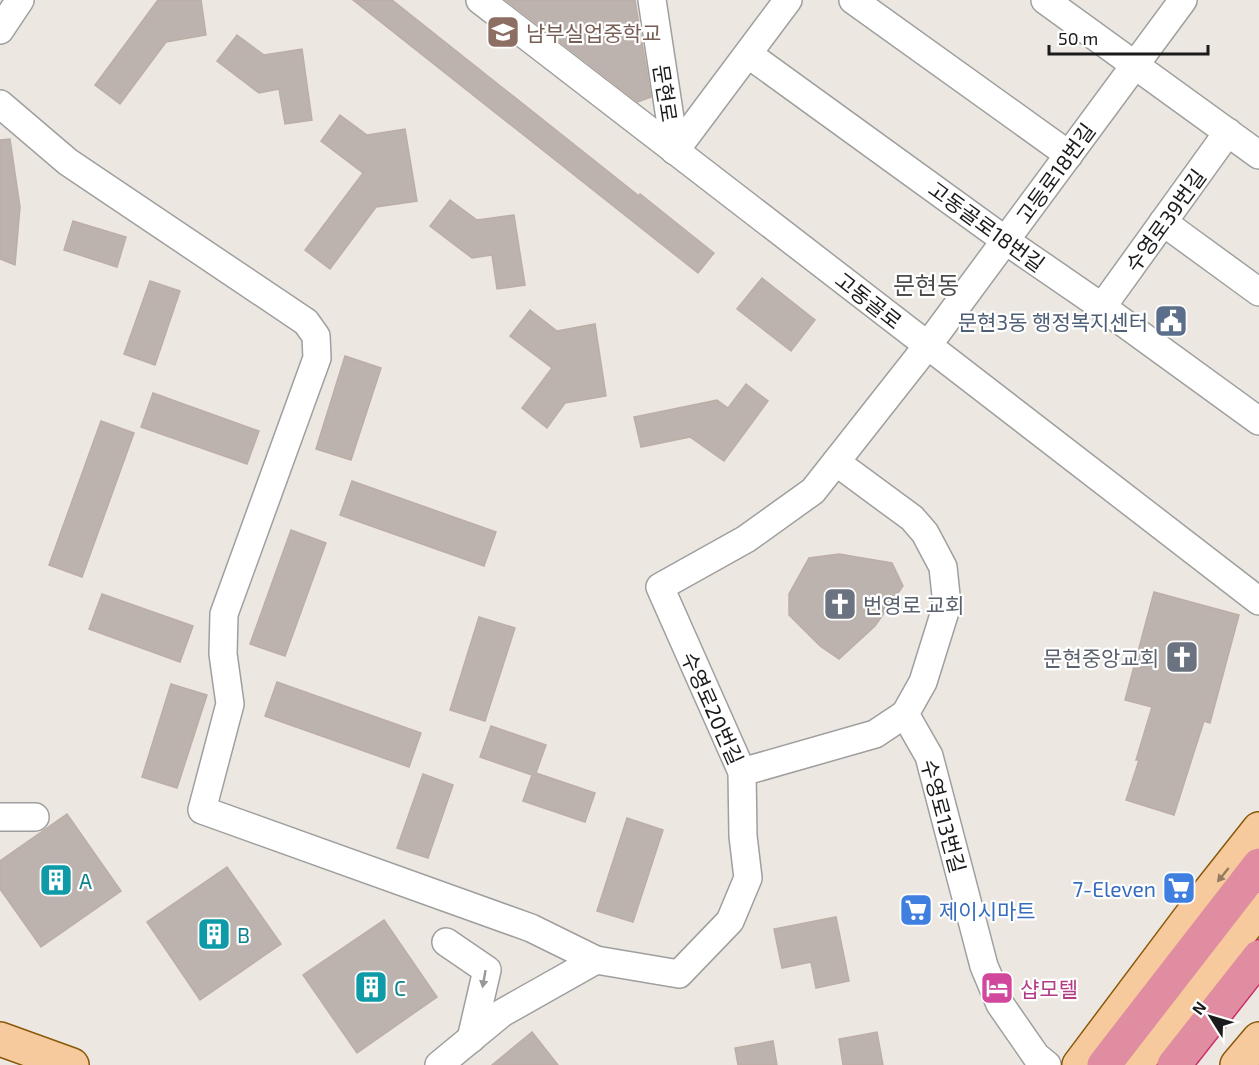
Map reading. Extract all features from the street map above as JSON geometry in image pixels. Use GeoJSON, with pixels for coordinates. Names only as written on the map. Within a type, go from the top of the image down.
{"type":"FeatureCollection","features":[{"type":"Feature","properties":{"kind":"highway"},"geometry":{"type":"LineString","coordinates":[[1104,1065],[1259,865]]}},
{"type":"Feature","properties":{"kind":"highway"},"geometry":{"type":"LineString","coordinates":[[1125,1065],[1259,895]]}},
{"type":"Feature","properties":{"kind":"highway"},"geometry":{"type":"LineString","coordinates":[[1174,1065],[1259,957]]}},
{"type":"Feature","properties":{"kind":"highway"},"geometry":{"type":"LineString","coordinates":[[1202,1065],[1256,996]]}},
{"type":"Feature","properties":{"kind":"main road"},"geometry":{"type":"LineString","coordinates":[[1079,1065],[1259,829]]}},
{"type":"Feature","properties":{"kind":"main road"},"geometry":{"type":"LineString","coordinates":[[1135,1065],[1259,909]]}},
{"type":"Feature","properties":{"kind":"main road"},"geometry":{"type":"LineString","coordinates":[[1153,1065],[1259,935]]}},
{"type":"Feature","properties":{"kind":"main road"},"geometry":{"type":"LineString","coordinates":[[0,1039],[72,1065]]}},
{"type":"Feature","properties":{"kind":"main road"},"geometry":{"type":"LineString","coordinates":[[1237,1065],[1259,1039]]}},
{"type":"Feature","properties":{"kind":"street"},"geometry":{"type":"LineString","coordinates":[[0,30],[20,0]]}},
{"type":"Feature","properties":{"kind":"street","name":"고동골로"},"geometry":{"type":"LineString","coordinates":[[480,0],[502,9],[675,151],[1259,601]]}},
{"type":"Feature","properties":{"kind":"street","name":"문현로"},"geometry":{"type":"LineString","coordinates":[[652,0],[675,151]]}},
{"type":"Feature","properties":{"kind":"street"},"geometry":{"type":"LineString","coordinates":[[675,151],[788,0]]}},
{"type":"Feature","properties":{"kind":"street"},"geometry":{"type":"LineString","coordinates":[[853,0],[1068,155]]}},
{"type":"Feature","properties":{"kind":"street"},"geometry":{"type":"LineString","coordinates":[[1045,0],[1259,155]]}},
{"type":"Feature","properties":{"kind":"street","name":"고등로18번길"},"geometry":{"type":"LineString","coordinates":[[928,345],[1183,0]]}},
{"type":"Feature","properties":{"kind":"street","name":"고동골로18번길"},"geometry":{"type":"LineString","coordinates":[[748,54],[1005,241],[1102,307],[1259,421]]}},
{"type":"Feature","properties":{"kind":"street"},"geometry":{"type":"LineString","coordinates":[[0,104],[68,162],[306,322],[316,336],[317,358],[224,614],[223,654],[230,704],[202,810],[531,928],[596,960]]}},
{"type":"Feature","properties":{"kind":"street","name":"수영로39번길"},"geometry":{"type":"LineString","coordinates":[[1102,307],[1228,132]]}},
{"type":"Feature","properties":{"kind":"street"},"geometry":{"type":"LineString","coordinates":[[1163,222],[1259,292]]}},
{"type":"Feature","properties":{"kind":"street","name":"수영로20번길"},"geometry":{"type":"LineString","coordinates":[[596,960],[679,974],[730,921],[748,878],[743,836],[742,772],[660,587],[746,539],[813,491],[928,345]]}},
{"type":"Feature","properties":{"kind":"street"},"geometry":{"type":"LineString","coordinates":[[742,772],[875,734],[905,714],[923,682],[947,604],[943,567],[925,533],[912,518],[836,462]]}},
{"type":"Feature","properties":{"kind":"street","name":"수영로13번길"},"geometry":{"type":"LineString","coordinates":[[905,714],[929,756],[984,966],[1000,1004],[1036,1056],[1047,1065]]}},
{"type":"Feature","properties":{"kind":"street"},"geometry":{"type":"LineString","coordinates":[[0,817],[35,817]]}},
{"type":"Feature","properties":{"kind":"street"},"geometry":{"type":"LineString","coordinates":[[446,942],[487,970],[471,1039]]}},
{"type":"Feature","properties":{"kind":"street"},"geometry":{"type":"LineString","coordinates":[[439,1065],[502,1013],[596,960]]}},
{"type":"Feature","properties":{"kind":"building"},"geometry":{"type":"Polygon","coordinates":[[[158,0],[201,0],[206,35],[166,42],[120,104],[95,85],[158,0]]]}},
{"type":"Feature","properties":{"kind":"building"},"geometry":{"type":"Polygon","coordinates":[[[353,0],[392,0],[714,253],[698,273],[353,0]]]}},
{"type":"Feature","properties":{"kind":"building"},"geometry":{"type":"Polygon","coordinates":[[[506,0],[635,0],[651,97],[638,102],[506,0]]]}},
{"type":"Feature","properties":{"kind":"building"},"geometry":{"type":"Polygon","coordinates":[[[237,35],[264,55],[302,49],[312,120],[285,124],[279,89],[259,93],[217,61],[237,35]]]}},
{"type":"Feature","properties":{"kind":"building"},"geometry":{"type":"Polygon","coordinates":[[[340,115],[367,135],[405,129],[417,201],[376,207],[330,269],[305,250],[363,173],[321,141],[340,115]]]}},
{"type":"Feature","properties":{"kind":"building"},"geometry":{"type":"Polygon","coordinates":[[[10,139],[20,207],[15,265],[0,259],[0,140],[10,139]]]}},
{"type":"Feature","properties":{"kind":"building"},"geometry":{"type":"Polygon","coordinates":[[[450,200],[477,220],[514,215],[525,285],[497,289],[492,255],[472,258],[430,226],[450,200]]]}},
{"type":"Feature","properties":{"kind":"building"},"geometry":{"type":"Polygon","coordinates":[[[73,221],[126,237],[117,267],[64,250],[73,221]]]}},
{"type":"Feature","properties":{"kind":"building"},"geometry":{"type":"Polygon","coordinates":[[[762,278],[815,320],[791,351],[737,309],[762,278]]]}},
{"type":"Feature","properties":{"kind":"building"},"geometry":{"type":"Polygon","coordinates":[[[150,281],[180,291],[155,365],[124,354],[150,281]]]}},
{"type":"Feature","properties":{"kind":"building"},"geometry":{"type":"Polygon","coordinates":[[[530,310],[557,331],[595,324],[606,396],[565,403],[547,428],[522,408],[552,368],[510,336],[530,310]]]}},
{"type":"Feature","properties":{"kind":"building"},"geometry":{"type":"Polygon","coordinates":[[[345,356],[381,368],[351,460],[316,449],[345,356]]]}},
{"type":"Feature","properties":{"kind":"building"},"geometry":{"type":"Polygon","coordinates":[[[746,384],[768,401],[724,461],[690,437],[641,447],[634,417],[717,400],[728,408],[746,384]]]}},
{"type":"Feature","properties":{"kind":"building"},"geometry":{"type":"Polygon","coordinates":[[[153,393],[259,431],[247,464],[141,427],[153,393]]]}},
{"type":"Feature","properties":{"kind":"building"},"geometry":{"type":"Polygon","coordinates":[[[101,421],[134,433],[82,577],[49,565],[101,421]]]}},
{"type":"Feature","properties":{"kind":"building"},"geometry":{"type":"Polygon","coordinates":[[[352,481],[496,532],[484,566],[340,515],[352,481]]]}},
{"type":"Feature","properties":{"kind":"building"},"geometry":{"type":"Polygon","coordinates":[[[291,530],[326,543],[285,656],[250,644],[291,530]]]}},
{"type":"Feature","properties":{"kind":"building","name":"번영로 교회"},"geometry":{"type":"Polygon","coordinates":[[[839,554],[892,563],[903,586],[875,626],[839,659],[820,646],[789,615],[789,594],[809,558],[839,554]]]}},
{"type":"Feature","properties":{"kind":"building","name":"문현중앙교회"},"geometry":{"type":"Polygon","coordinates":[[[1154,592],[1239,615],[1210,723],[1204,721],[1174,815],[1126,800],[1152,707],[1125,700],[1154,592]]]}},
{"type":"Feature","properties":{"kind":"building"},"geometry":{"type":"Polygon","coordinates":[[[102,594],[193,626],[180,662],[89,629],[102,594]]]}},
{"type":"Feature","properties":{"kind":"building"},"geometry":{"type":"Polygon","coordinates":[[[479,617],[515,628],[485,721],[450,710],[479,617]]]}},
{"type":"Feature","properties":{"kind":"building"},"geometry":{"type":"Polygon","coordinates":[[[277,682],[421,733],[409,767],[265,716],[277,682]]]}},
{"type":"Feature","properties":{"kind":"building"},"geometry":{"type":"Polygon","coordinates":[[[171,684],[207,695],[177,788],[142,777],[171,684]]]}},
{"type":"Feature","properties":{"kind":"building"},"geometry":{"type":"Polygon","coordinates":[[[491,726],[546,745],[536,773],[595,793],[585,822],[523,801],[532,775],[480,757],[491,726]]]}},
{"type":"Feature","properties":{"kind":"building"},"geometry":{"type":"Polygon","coordinates":[[[423,774],[453,785],[428,858],[397,848],[423,774]]]}},
{"type":"Feature","properties":{"kind":"building","name":"A"},"geometry":{"type":"Polygon","coordinates":[[[67,814],[121,891],[41,947],[0,889],[0,861],[67,814]]]}},
{"type":"Feature","properties":{"kind":"building"},"geometry":{"type":"Polygon","coordinates":[[[627,818],[663,830],[633,922],[597,911],[627,818]]]}},
{"type":"Feature","properties":{"kind":"building","name":"B"},"geometry":{"type":"Polygon","coordinates":[[[227,867],[281,944],[200,1000],[147,922],[227,867]]]}},
{"type":"Feature","properties":{"kind":"building"},"geometry":{"type":"Polygon","coordinates":[[[836,917],[849,981],[816,988],[811,962],[782,968],[774,929],[836,917]]]}},
{"type":"Feature","properties":{"kind":"building","name":"C"},"geometry":{"type":"Polygon","coordinates":[[[384,920],[437,997],[357,1053],[303,975],[384,920]]]}},
{"type":"Feature","properties":{"kind":"building"},"geometry":{"type":"Polygon","coordinates":[[[532,1032],[558,1065],[492,1065],[532,1032]]]}},
{"type":"Feature","properties":{"kind":"building"},"geometry":{"type":"Polygon","coordinates":[[[877,1032],[883,1065],[843,1065],[839,1039],[877,1032]]]}},
{"type":"Feature","properties":{"kind":"building"},"geometry":{"type":"Polygon","coordinates":[[[773,1041],[777,1065],[738,1065],[735,1048],[773,1041]]]}},
{"type":"Feature","properties":{"kind":"place","name":"남부실업중학교"},"geometry":{"type":"Point","coordinates":[503,32]}},
{"type":"Feature","properties":{"kind":"place","name":"문현3동 행정복지센터"},"geometry":{"type":"Point","coordinates":[1171,321]}},
{"type":"Feature","properties":{"kind":"place","name":"번영로 교회"},"geometry":{"type":"Point","coordinates":[840,604]}},
{"type":"Feature","properties":{"kind":"place","name":"문현중앙교회"},"geometry":{"type":"Point","coordinates":[1182,657]}},
{"type":"Feature","properties":{"kind":"place","name":"A"},"geometry":{"type":"Point","coordinates":[56,880]}},
{"type":"Feature","properties":{"kind":"place","name":"7-Eleven"},"geometry":{"type":"Point","coordinates":[1179,888]}},
{"type":"Feature","properties":{"kind":"place","name":"제이시마트"},"geometry":{"type":"Point","coordinates":[916,910]}},
{"type":"Feature","properties":{"kind":"place","name":"B"},"geometry":{"type":"Point","coordinates":[214,934]}},
{"type":"Feature","properties":{"kind":"place","name":"C"},"geometry":{"type":"Point","coordinates":[371,987]}},
{"type":"Feature","properties":{"kind":"place","name":"샵모텔"},"geometry":{"type":"Point","coordinates":[997,988]}},
{"type":"Feature","properties":{"kind":"district","name":"문현동"},"geometry":{"type":"Point","coordinates":[926,284]}}]}
